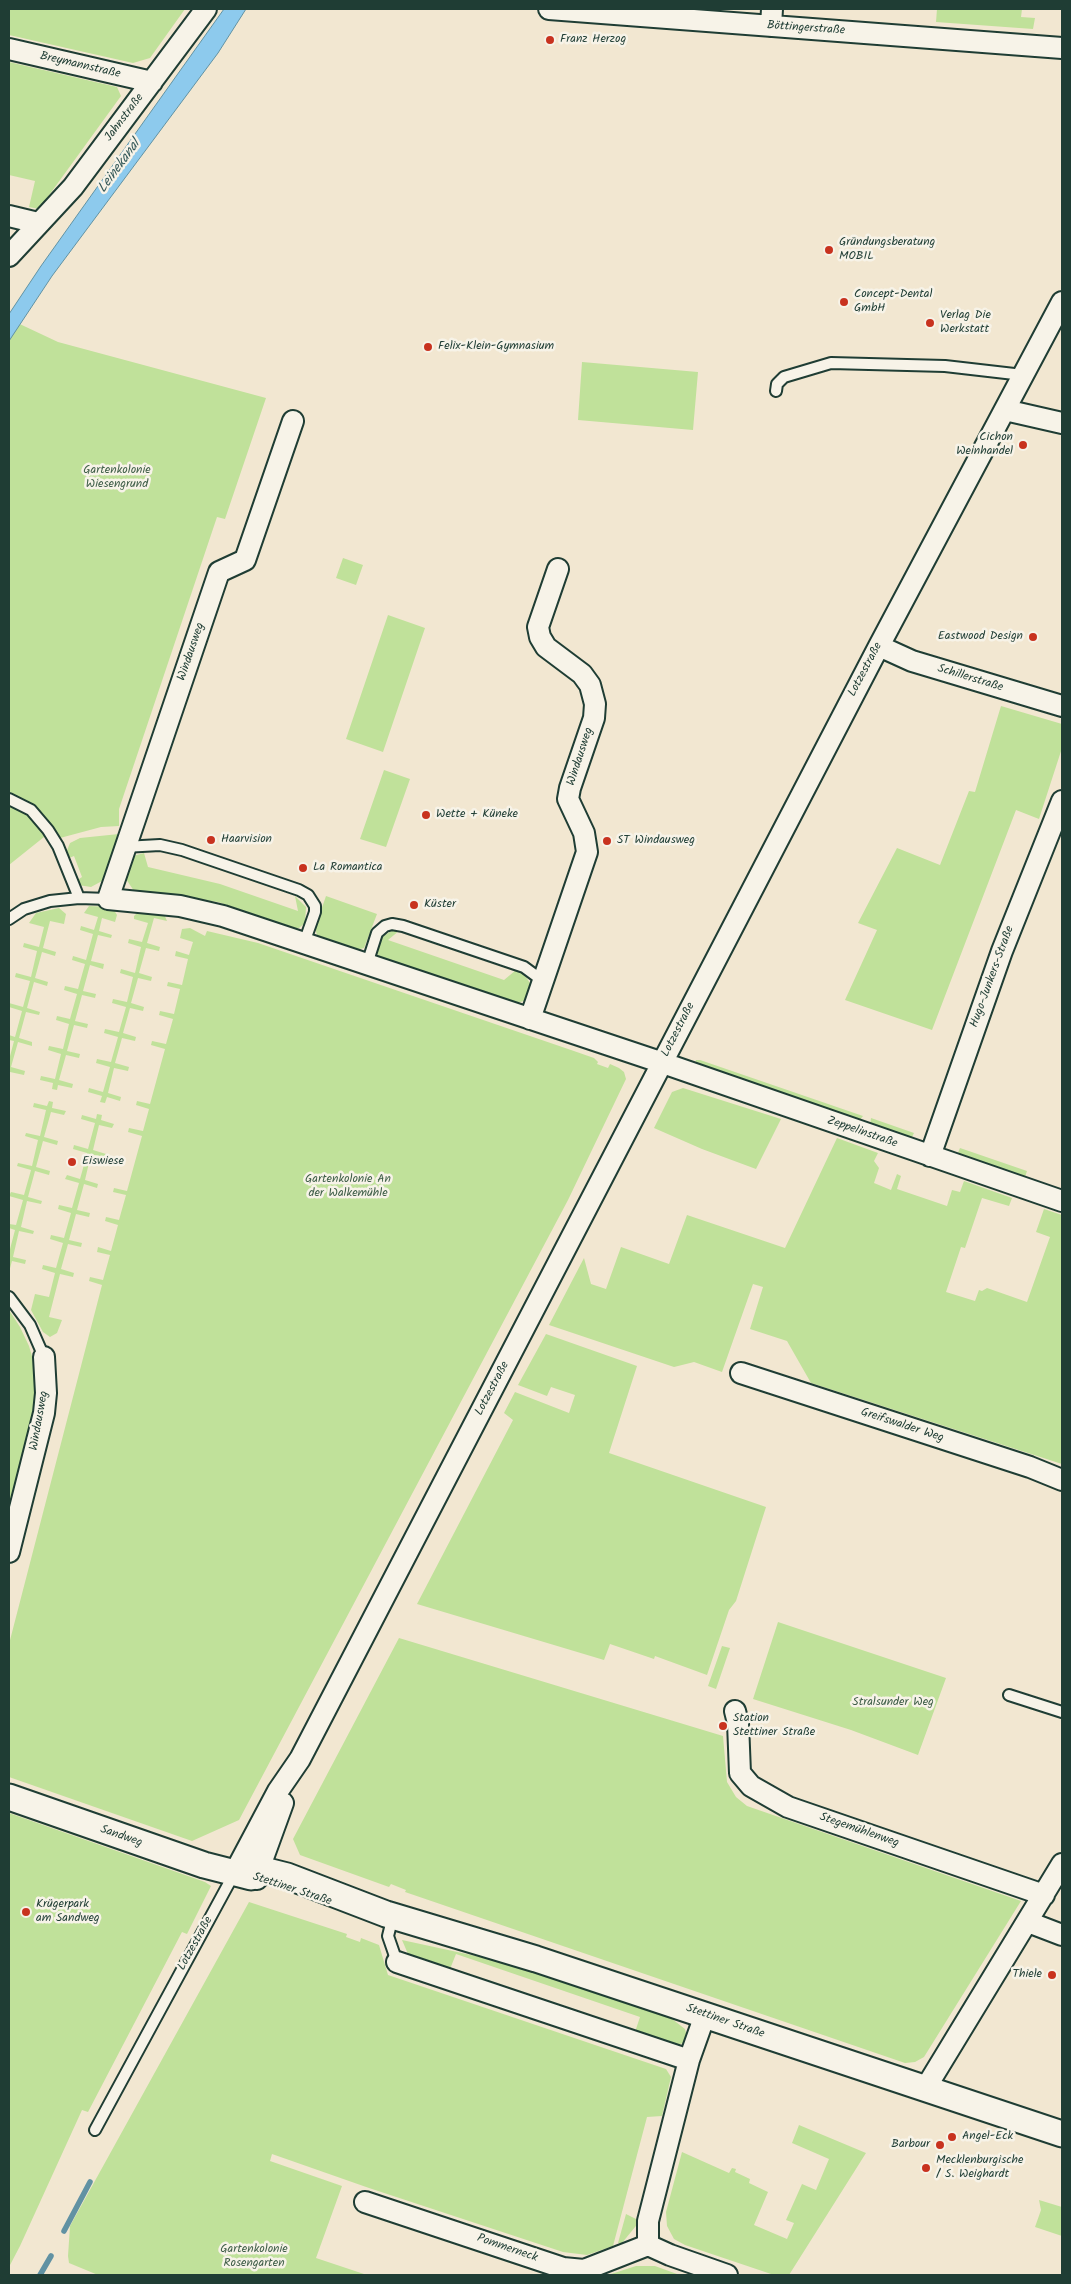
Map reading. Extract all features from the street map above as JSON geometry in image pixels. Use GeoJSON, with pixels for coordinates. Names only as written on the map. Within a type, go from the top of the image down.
{"type":"FeatureCollection","features":[{"type":"Feature","properties":{"kind":"street","name":"Jahnstraße"},"geometry":{"type":"LineString","coordinates":[[9,256],[73,187],[206,9]]}},
{"type":"Feature","properties":{"kind":"street","name":"Böttingerstraße"},"geometry":{"type":"LineString","coordinates":[[549,9],[772,17],[1062,48]]}},
{"type":"Feature","properties":{"kind":"street","name":"Breymannstraße"},"geometry":{"type":"LineString","coordinates":[[9,49],[152,82]]}},
{"type":"Feature","properties":{"kind":"street"},"geometry":{"type":"LineString","coordinates":[[9,216],[38,223]]}},
{"type":"Feature","properties":{"kind":"street","name":"Lotzestraße"},"geometry":{"type":"LineString","coordinates":[[250,1873],[278,1791],[300,1759],[879,646],[1062,302]]}},
{"type":"Feature","properties":{"kind":"street"},"geometry":{"type":"LineString","coordinates":[[1005,410],[1062,423]]}},
{"type":"Feature","properties":{"kind":"street","name":"Windausweg"},"geometry":{"type":"LineString","coordinates":[[108,899],[124,847],[220,572],[245,560],[293,421]]}},
{"type":"Feature","properties":{"kind":"street","name":"Windausweg"},"geometry":{"type":"LineString","coordinates":[[530,1018],[587,852],[584,833],[568,799],[594,718],[595,704],[590,684],[582,674],[546,647],[540,637],[538,628],[558,569]]}},
{"type":"Feature","properties":{"kind":"street","name":"Schillerstraße"},"geometry":{"type":"LineString","coordinates":[[879,646],[912,661],[1062,706]]}},
{"type":"Feature","properties":{"kind":"street","name":"Hugo-Junkers-Straße"},"geometry":{"type":"LineString","coordinates":[[930,1156],[1002,951],[1062,801]]}},
{"type":"Feature","properties":{"kind":"street"},"geometry":{"type":"LineString","coordinates":[[108,899],[180,906],[206,911],[663,1063]]}},
{"type":"Feature","properties":{"kind":"street","name":"Zeppelinstraße"},"geometry":{"type":"LineString","coordinates":[[663,1063],[1062,1201]]}},
{"type":"Feature","properties":{"kind":"street","name":"Windausweg"},"geometry":{"type":"LineString","coordinates":[[9,1552],[44,1413],[46,1393],[44,1357]]}},
{"type":"Feature","properties":{"kind":"street","name":"Greifswalder Weg"},"geometry":{"type":"LineString","coordinates":[[742,1373],[1030,1467],[1062,1480]]}},
{"type":"Feature","properties":{"kind":"street","name":"Stegemühlenweg"},"geometry":{"type":"LineString","coordinates":[[735,1711],[738,1728],[740,1773],[751,1786],[788,1807],[1044,1894]]}},
{"type":"Feature","properties":{"kind":"street","name":"Sandweg"},"geometry":{"type":"LineString","coordinates":[[9,1798],[204,1865],[250,1873]]}},
{"type":"Feature","properties":{"kind":"street"},"geometry":{"type":"LineString","coordinates":[[925,2089],[1062,1864]]}},
{"type":"Feature","properties":{"kind":"street","name":"Stettiner Straße"},"geometry":{"type":"LineString","coordinates":[[250,1873],[368,1914],[390,1915],[536,1959],[1062,2134]]}},
{"type":"Feature","properties":{"kind":"street"},"geometry":{"type":"LineString","coordinates":[[1028,1922],[1062,1935]]}},
{"type":"Feature","properties":{"kind":"street"},"geometry":{"type":"LineString","coordinates":[[397,1962],[689,2060]]}},
{"type":"Feature","properties":{"kind":"street"},"geometry":{"type":"LineString","coordinates":[[705,2015],[689,2060],[648,2221],[648,2245],[670,2255],[727,2275]]}},
{"type":"Feature","properties":{"kind":"street","name":"Pommerneck"},"geometry":{"type":"LineString","coordinates":[[365,2202],[562,2268],[584,2270],[648,2245]]}},
{"type":"Feature","properties":{"kind":"lane"},"geometry":{"type":"LineString","coordinates":[[776,391],[777,384],[784,377],[830,363],[944,366],[1023,376]]}},
{"type":"Feature","properties":{"kind":"lane"},"geometry":{"type":"LineString","coordinates":[[9,799],[31,810],[48,830],[58,846],[79,898]]}},
{"type":"Feature","properties":{"kind":"lane"},"geometry":{"type":"LineString","coordinates":[[124,847],[160,845],[182,850],[299,890],[308,895],[315,912],[304,943]]}},
{"type":"Feature","properties":{"kind":"lane"},"geometry":{"type":"LineString","coordinates":[[9,919],[24,909],[50,901],[79,898],[108,899]]}},
{"type":"Feature","properties":{"kind":"lane"},"geometry":{"type":"LineString","coordinates":[[367,964],[377,933],[385,926],[392,924],[403,926],[524,967],[543,981]]}},
{"type":"Feature","properties":{"kind":"lane","name":"Windausweg"},"geometry":{"type":"LineString","coordinates":[[9,1297],[30,1325],[44,1357]]}},
{"type":"Feature","properties":{"kind":"lane"},"geometry":{"type":"LineString","coordinates":[[1008,1695],[1062,1712]]}},
{"type":"Feature","properties":{"kind":"lane","name":"Lotzestraße"},"geometry":{"type":"LineString","coordinates":[[95,2130],[250,1873]]}},
{"type":"Feature","properties":{"kind":"lane"},"geometry":{"type":"LineString","coordinates":[[390,1915],[388,1936],[397,1962]]}},
{"type":"Feature","properties":{"kind":"green space"},"geometry":{"type":"Polygon","coordinates":[[[9,9],[185,9],[150,58],[133,63],[9,35],[9,9]]]}},
{"type":"Feature","properties":{"kind":"green space"},"geometry":{"type":"Polygon","coordinates":[[[937,9],[1022,9],[1021,17],[1035,18],[1033,29],[936,22],[937,9]]]}},
{"type":"Feature","properties":{"kind":"green space"},"geometry":{"type":"Polygon","coordinates":[[[9,62],[117,87],[121,96],[39,209],[29,207],[35,181],[9,175],[9,62]]]}},
{"type":"Feature","properties":{"kind":"green space","name":"Gartenkolonie Wiesengrund"},"geometry":{"type":"Polygon","coordinates":[[[9,319],[58,342],[266,398],[225,519],[217,517],[119,809],[119,826],[101,827],[60,838],[54,829],[9,865],[9,319]]]}},
{"type":"Feature","properties":{"kind":"green space"},"geometry":{"type":"Polygon","coordinates":[[[582,362],[698,372],[693,430],[578,420],[582,362]]]}},
{"type":"Feature","properties":{"kind":"green space"},"geometry":{"type":"Polygon","coordinates":[[[343,558],[363,565],[356,585],[336,578],[343,558]]]}},
{"type":"Feature","properties":{"kind":"green space"},"geometry":{"type":"Polygon","coordinates":[[[388,615],[425,628],[383,752],[346,739],[388,615]]]}},
{"type":"Feature","properties":{"kind":"green space"},"geometry":{"type":"Polygon","coordinates":[[[1001,706],[1062,724],[1062,748],[1039,819],[1016,810],[932,1030],[845,1000],[877,930],[858,923],[897,848],[940,865],[969,791],[975,792],[1001,706]]]}},
{"type":"Feature","properties":{"kind":"green space"},"geometry":{"type":"Polygon","coordinates":[[[384,770],[410,779],[386,847],[360,839],[384,770]]]}},
{"type":"Feature","properties":{"kind":"green space"},"geometry":{"type":"Polygon","coordinates":[[[119,834],[102,881],[91,887],[78,885],[76,881],[82,877],[74,856],[67,859],[66,853],[70,843],[80,838],[119,834]]]}},
{"type":"Feature","properties":{"kind":"green space"},"geometry":{"type":"Polygon","coordinates":[[[144,853],[148,867],[220,884],[298,911],[295,896],[306,907],[305,923],[299,928],[293,928],[218,902],[134,891],[124,876],[129,861],[133,856],[144,853]]]}},
{"type":"Feature","properties":{"kind":"green space"},"geometry":{"type":"Polygon","coordinates":[[[326,896],[377,914],[364,948],[356,950],[317,935],[315,928],[326,896]]]}},
{"type":"Feature","properties":{"kind":"green space"},"geometry":{"type":"Polygon","coordinates":[[[89,906],[112,907],[117,915],[115,922],[102,918],[99,931],[112,935],[111,938],[98,935],[91,961],[104,964],[103,969],[90,965],[83,991],[96,994],[95,998],[82,995],[75,1021],[88,1024],[87,1028],[74,1025],[67,1051],[80,1054],[79,1058],[66,1055],[59,1080],[73,1084],[72,1088],[58,1085],[57,1090],[52,1089],[53,1083],[40,1080],[41,1076],[55,1079],[61,1054],[48,1050],[49,1046],[63,1049],[69,1024],[56,1020],[57,1016],[70,1019],[77,994],[64,990],[65,986],[78,989],[85,964],[72,960],[73,956],[86,960],[93,934],[80,930],[81,926],[94,930],[98,917],[84,913],[89,906]]]}},
{"type":"Feature","properties":{"kind":"green space"},"geometry":{"type":"Polygon","coordinates":[[[59,908],[66,914],[64,924],[50,921],[43,948],[56,952],[55,956],[42,952],[35,978],[48,982],[47,986],[34,982],[27,1008],[40,1012],[39,1015],[26,1012],[19,1038],[32,1042],[32,1046],[18,1042],[11,1067],[25,1071],[24,1075],[10,1072],[9,1076],[9,1060],[14,1041],[9,1040],[9,1035],[15,1037],[22,1011],[9,1007],[9,1003],[23,1007],[30,981],[15,977],[16,973],[31,977],[37,951],[23,947],[24,943],[39,947],[44,927],[29,923],[36,913],[59,908]]]}},
{"type":"Feature","properties":{"kind":"green space"},"geometry":{"type":"Polygon","coordinates":[[[139,911],[164,914],[167,921],[154,918],[147,943],[160,947],[159,951],[146,948],[139,973],[152,977],[151,981],[138,978],[131,1003],[144,1007],[143,1011],[130,1008],[123,1033],[136,1037],[135,1041],[122,1038],[115,1063],[129,1067],[128,1071],[114,1068],[108,1093],[121,1097],[120,1101],[107,1097],[105,1103],[100,1102],[102,1096],[88,1092],[89,1088],[103,1092],[110,1067],[96,1063],[97,1059],[111,1062],[118,1037],[104,1033],[105,1029],[119,1032],[126,1007],[112,1003],[113,999],[127,1002],[133,977],[120,973],[121,969],[135,973],[141,947],[128,943],[129,939],[142,942],[148,923],[134,919],[134,916],[139,911]]]}},
{"type":"Feature","properties":{"kind":"green space","name":"Gartenkolonie An der Walkemühle"},"geometry":{"type":"Polygon","coordinates":[[[190,928],[205,936],[207,931],[258,943],[571,1050],[594,1058],[598,1062],[597,1064],[608,1068],[610,1064],[619,1068],[624,1072],[626,1079],[568,1200],[239,1820],[192,1841],[9,1777],[9,1644],[102,1285],[89,1281],[90,1277],[103,1280],[110,1255],[97,1252],[98,1247],[111,1251],[118,1225],[105,1221],[106,1217],[119,1220],[126,1195],[113,1192],[114,1188],[127,1191],[142,1136],[128,1132],[129,1128],[143,1131],[149,1109],[136,1105],[137,1101],[150,1104],[165,1049],[151,1045],[152,1041],[166,1044],[173,1019],[159,1015],[160,1011],[174,1014],[180,989],[167,986],[168,982],[182,985],[188,959],[175,956],[176,951],[189,955],[193,942],[180,938],[182,929],[190,928]]]}},
{"type":"Feature","properties":{"kind":"green space"},"geometry":{"type":"Polygon","coordinates":[[[400,930],[388,940],[504,980],[516,970],[523,973],[530,983],[527,998],[524,1001],[512,1004],[379,957],[376,951],[381,938],[391,931],[400,930]]]}},
{"type":"Feature","properties":{"kind":"green space"},"geometry":{"type":"Polygon","coordinates":[[[696,1060],[863,1116],[859,1121],[695,1064],[696,1060]]]}},
{"type":"Feature","properties":{"kind":"green space"},"geometry":{"type":"Polygon","coordinates":[[[683,1088],[781,1119],[756,1169],[702,1149],[654,1128],[672,1092],[683,1088]]]}},
{"type":"Feature","properties":{"kind":"green space"},"geometry":{"type":"Polygon","coordinates":[[[49,1101],[53,1102],[52,1108],[66,1111],[64,1115],[51,1112],[44,1137],[58,1141],[57,1145],[43,1141],[36,1167],[50,1171],[49,1175],[35,1171],[28,1197],[42,1201],[41,1204],[27,1201],[21,1227],[34,1231],[33,1234],[19,1231],[13,1257],[26,1260],[25,1264],[12,1261],[9,1272],[9,1253],[15,1230],[9,1228],[9,1224],[16,1225],[23,1200],[9,1196],[11,1192],[24,1195],[31,1170],[17,1166],[18,1163],[32,1166],[38,1140],[25,1136],[26,1133],[40,1136],[46,1110],[33,1107],[34,1103],[47,1106],[49,1101]]]}},
{"type":"Feature","properties":{"kind":"green space"},"geometry":{"type":"Polygon","coordinates":[[[97,1114],[102,1115],[101,1120],[114,1124],[112,1128],[99,1125],[93,1150],[106,1154],[105,1158],[91,1154],[85,1180],[98,1184],[97,1188],[84,1184],[77,1210],[90,1213],[89,1217],[76,1214],[69,1240],[82,1243],[81,1247],[68,1244],[61,1269],[74,1273],[73,1277],[60,1274],[49,1317],[62,1320],[57,1333],[50,1337],[43,1332],[31,1310],[35,1294],[49,1297],[55,1273],[42,1269],[43,1265],[56,1268],[63,1243],[50,1239],[51,1235],[64,1238],[71,1213],[58,1209],[59,1205],[72,1208],[79,1183],[65,1179],[67,1175],[80,1179],[87,1153],[73,1149],[74,1145],[88,1149],[95,1123],[81,1119],[82,1115],[96,1119],[97,1114]]]}},
{"type":"Feature","properties":{"kind":"green space"},"geometry":{"type":"Polygon","coordinates":[[[871,1118],[914,1133],[911,1139],[870,1125],[871,1118]]]}},
{"type":"Feature","properties":{"kind":"green space"},"geometry":{"type":"Polygon","coordinates":[[[837,1138],[878,1153],[874,1161],[879,1168],[874,1183],[891,1190],[897,1174],[901,1176],[897,1189],[947,1206],[952,1190],[960,1192],[964,1181],[1012,1198],[1009,1206],[982,1198],[965,1248],[961,1247],[946,1292],[975,1301],[979,1290],[982,1291],[987,1288],[1027,1302],[1050,1237],[1036,1232],[1044,1209],[1062,1215],[1062,1464],[811,1383],[787,1341],[750,1329],[763,1287],[753,1284],[722,1372],[694,1362],[674,1367],[549,1325],[584,1258],[591,1284],[606,1289],[621,1247],[669,1264],[687,1215],[785,1248],[837,1138]]]}},
{"type":"Feature","properties":{"kind":"green space"},"geometry":{"type":"Polygon","coordinates":[[[960,1148],[1027,1171],[1025,1177],[957,1155],[960,1148]]]}},
{"type":"Feature","properties":{"kind":"green space"},"geometry":{"type":"Polygon","coordinates":[[[9,1310],[29,1346],[34,1363],[37,1392],[36,1410],[9,1514],[9,1310]]]}},
{"type":"Feature","properties":{"kind":"green space"},"geometry":{"type":"Polygon","coordinates":[[[546,1334],[637,1366],[609,1453],[766,1507],[736,1601],[729,1610],[707,1675],[655,1656],[654,1659],[610,1644],[604,1660],[417,1604],[513,1420],[504,1413],[515,1392],[569,1413],[575,1395],[551,1387],[547,1396],[518,1385],[546,1334]]]}},
{"type":"Feature","properties":{"kind":"green space","name":"Stralsunder Weg"},"geometry":{"type":"Polygon","coordinates":[[[778,1622],[946,1678],[918,1755],[851,1730],[753,1699],[778,1622]]]}},
{"type":"Feature","properties":{"kind":"green space"},"geometry":{"type":"Polygon","coordinates":[[[399,1638],[723,1736],[727,1782],[736,1797],[747,1806],[1021,1901],[924,2057],[915,2062],[905,2063],[405,1892],[406,1890],[391,1884],[389,1887],[300,1855],[293,1839],[399,1638]]]}},
{"type":"Feature","properties":{"kind":"green space"},"geometry":{"type":"Polygon","coordinates":[[[722,1646],[730,1648],[716,1689],[708,1686],[722,1646]]]}},
{"type":"Feature","properties":{"kind":"green space"},"geometry":{"type":"Polygon","coordinates":[[[9,1813],[205,1882],[211,1886],[187,1934],[182,1932],[88,2112],[82,2110],[9,2267],[9,1813]]]}},
{"type":"Feature","properties":{"kind":"green space","name":"Gartenkolonie Rosengarten"},"geometry":{"type":"Polygon","coordinates":[[[249,1902],[347,1934],[346,1937],[360,1942],[361,1938],[379,1945],[388,1975],[666,2069],[671,2077],[662,2116],[647,2117],[613,2246],[587,2255],[563,2252],[272,2154],[270,2161],[342,2186],[316,2258],[367,2275],[98,2275],[69,2263],[70,2226],[249,1902]]]}},
{"type":"Feature","properties":{"kind":"green space"},"geometry":{"type":"Polygon","coordinates":[[[402,1940],[508,1963],[667,2015],[685,2029],[687,2037],[683,2043],[678,2045],[635,2032],[640,2017],[456,1954],[450,1969],[408,1954],[402,1940]]]}},
{"type":"Feature","properties":{"kind":"green space"},"geometry":{"type":"Polygon","coordinates":[[[799,2125],[866,2153],[789,2275],[774,2275],[685,2245],[674,2239],[667,2226],[666,2212],[682,2152],[729,2173],[732,2168],[736,2169],[735,2172],[750,2179],[749,2183],[768,2192],[754,2225],[787,2239],[794,2223],[786,2220],[802,2184],[816,2190],[829,2159],[792,2143],[799,2125]]]}},
{"type":"Feature","properties":{"kind":"green space"},"geometry":{"type":"Polygon","coordinates":[[[1039,2200],[1062,2207],[1062,2236],[1035,2227],[1041,2210],[1039,2200]]]}},
{"type":"Feature","properties":{"kind":"green space"},"geometry":{"type":"Polygon","coordinates":[[[626,2214],[640,2221],[622,2243],[618,2243],[626,2214]]]}},
{"type":"Feature","properties":{"kind":"green space"},"geometry":{"type":"Polygon","coordinates":[[[636,2266],[655,2266],[677,2274],[608,2275],[636,2266]]]}},
{"type":"Feature","properties":{"kind":"water","name":"Leinekanal"},"geometry":{"type":"Polygon","coordinates":[[[224,9],[246,9],[218,53],[52,276],[9,341],[9,314],[41,266],[224,9]]]}},
{"type":"Feature","properties":{"kind":"waterway"},"geometry":{"type":"LineString","coordinates":[[64,2231],[90,2182]]}},
{"type":"Feature","properties":{"kind":"waterway"},"geometry":{"type":"LineString","coordinates":[[40,2275],[51,2256]]}},
{"type":"Feature","properties":{"kind":"place","name":"Franz Herzog"},"geometry":{"type":"Point","coordinates":[550,40]}},
{"type":"Feature","properties":{"kind":"place","name":"Gründungsberatung MOBIL"},"geometry":{"type":"Point","coordinates":[829,250]}},
{"type":"Feature","properties":{"kind":"place","name":"Concept-Dental GmbH"},"geometry":{"type":"Point","coordinates":[844,302]}},
{"type":"Feature","properties":{"kind":"place","name":"Verlag Die Werkstatt"},"geometry":{"type":"Point","coordinates":[930,323]}},
{"type":"Feature","properties":{"kind":"place","name":"Felix-Klein-Gymnasium"},"geometry":{"type":"Point","coordinates":[428,347]}},
{"type":"Feature","properties":{"kind":"place","name":"Cichon Weinhandel"},"geometry":{"type":"Point","coordinates":[1023,445]}},
{"type":"Feature","properties":{"kind":"place","name":"Eastwood Design"},"geometry":{"type":"Point","coordinates":[1033,637]}},
{"type":"Feature","properties":{"kind":"place","name":"Wette + Küneke"},"geometry":{"type":"Point","coordinates":[426,815]}},
{"type":"Feature","properties":{"kind":"place","name":"Haarvision"},"geometry":{"type":"Point","coordinates":[211,840]}},
{"type":"Feature","properties":{"kind":"place","name":"ST Windausweg"},"geometry":{"type":"Point","coordinates":[607,841]}},
{"type":"Feature","properties":{"kind":"place","name":"La Romantica"},"geometry":{"type":"Point","coordinates":[303,868]}},
{"type":"Feature","properties":{"kind":"place","name":"Küster"},"geometry":{"type":"Point","coordinates":[414,905]}},
{"type":"Feature","properties":{"kind":"place","name":"Eiswiese"},"geometry":{"type":"Point","coordinates":[72,1162]}},
{"type":"Feature","properties":{"kind":"place","name":"Station Stettiner Straße"},"geometry":{"type":"Point","coordinates":[723,1726]}},
{"type":"Feature","properties":{"kind":"place","name":"Krügerpark am Sandweg"},"geometry":{"type":"Point","coordinates":[26,1912]}},
{"type":"Feature","properties":{"kind":"place","name":"Thiele"},"geometry":{"type":"Point","coordinates":[1052,1975]}},
{"type":"Feature","properties":{"kind":"place","name":"Angel-Eck"},"geometry":{"type":"Point","coordinates":[952,2137]}},
{"type":"Feature","properties":{"kind":"place","name":"Barbour"},"geometry":{"type":"Point","coordinates":[940,2145]}},
{"type":"Feature","properties":{"kind":"place","name":"Mecklenburgische / S. Weighardt"},"geometry":{"type":"Point","coordinates":[926,2168]}}]}
